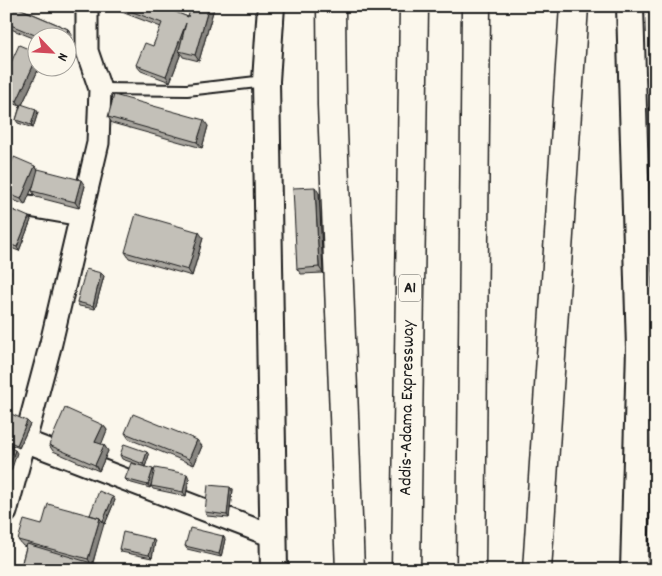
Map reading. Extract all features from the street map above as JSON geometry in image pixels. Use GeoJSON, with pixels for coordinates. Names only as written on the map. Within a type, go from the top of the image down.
{"type":"FeatureCollection","features":[{"type":"Feature","properties":{"kind":"highway"},"geometry":{"type":"LineString","coordinates":[[331,6],[333,115],[350,570]]}},
{"type":"Feature","properties":{"kind":"highway","name":"Addis-Adama Expressway"},"geometry":{"type":"LineString","coordinates":[[406,570],[414,6]]}},
{"type":"Feature","properties":{"kind":"highway"},"geometry":{"type":"LineString","coordinates":[[471,570],[476,6]]}},
{"type":"Feature","properties":{"kind":"highway"},"geometry":{"type":"LineString","coordinates":[[537,570],[574,6]]}},
{"type":"Feature","properties":{"kind":"street"},"geometry":{"type":"LineString","coordinates":[[6,512],[51,343],[98,143],[100,88],[87,51],[86,6]]}},
{"type":"Feature","properties":{"kind":"street"},"geometry":{"type":"LineString","coordinates":[[271,6],[266,81],[275,537],[274,570]]}},
{"type":"Feature","properties":{"kind":"street"},"geometry":{"type":"LineString","coordinates":[[630,6],[640,348],[634,570]]}},
{"type":"Feature","properties":{"kind":"street"},"geometry":{"type":"LineString","coordinates":[[6,202],[81,215]]}},
{"type":"Feature","properties":{"kind":"street"},"geometry":{"type":"LineString","coordinates":[[25,441],[275,537]]}},
{"type":"Feature","properties":{"kind":"lane"},"geometry":{"type":"LineString","coordinates":[[100,88],[187,90],[266,81]]}},
{"type":"Feature","properties":{"kind":"building"},"geometry":{"type":"Polygon","coordinates":[[[6,6],[14,6],[66,28],[28,28],[28,32],[6,23],[6,6]]]}},
{"type":"Feature","properties":{"kind":"building"},"geometry":{"type":"Polygon","coordinates":[[[117,6],[160,6],[188,17],[191,6],[209,6],[195,55],[179,51],[186,23],[166,76],[136,65],[145,43],[153,46],[162,23],[117,6]]]}},
{"type":"Feature","properties":{"kind":"building"},"geometry":{"type":"Polygon","coordinates":[[[19,45],[28,49],[28,77],[17,101],[6,96],[6,66],[9,67],[19,45]]]}},
{"type":"Feature","properties":{"kind":"building"},"geometry":{"type":"Polygon","coordinates":[[[114,95],[204,120],[197,142],[108,117],[114,95]]]}},
{"type":"Feature","properties":{"kind":"building"},"geometry":{"type":"Polygon","coordinates":[[[21,104],[36,109],[31,125],[16,120],[21,104]]]}},
{"type":"Feature","properties":{"kind":"building"},"geometry":{"type":"Polygon","coordinates":[[[14,157],[35,166],[21,199],[6,193],[6,176],[14,157]]]}},
{"type":"Feature","properties":{"kind":"building"},"geometry":{"type":"Polygon","coordinates":[[[38,169],[81,180],[75,202],[32,191],[38,169]]]}},
{"type":"Feature","properties":{"kind":"building"},"geometry":{"type":"Polygon","coordinates":[[[315,187],[319,267],[297,269],[293,188],[315,187]]]}},
{"type":"Feature","properties":{"kind":"building"},"geometry":{"type":"Polygon","coordinates":[[[13,210],[29,217],[17,247],[6,243],[6,228],[13,210]]]}},
{"type":"Feature","properties":{"kind":"building"},"geometry":{"type":"Polygon","coordinates":[[[136,214],[199,232],[188,270],[125,252],[136,214]]]}},
{"type":"Feature","properties":{"kind":"building"},"geometry":{"type":"Polygon","coordinates":[[[6,269],[9,269],[6,282],[6,269]]]}},
{"type":"Feature","properties":{"kind":"building"},"geometry":{"type":"Polygon","coordinates":[[[86,269],[101,273],[93,306],[77,302],[86,269]]]}},
{"type":"Feature","properties":{"kind":"building"},"geometry":{"type":"Polygon","coordinates":[[[65,408],[103,425],[95,442],[104,445],[95,465],[49,445],[65,408]]]}},
{"type":"Feature","properties":{"kind":"building"},"geometry":{"type":"Polygon","coordinates":[[[9,413],[27,421],[17,445],[6,440],[6,419],[9,413]]]}},
{"type":"Feature","properties":{"kind":"building"},"geometry":{"type":"Polygon","coordinates":[[[133,414],[197,440],[189,459],[125,433],[133,414]]]}},
{"type":"Feature","properties":{"kind":"building"},"geometry":{"type":"Polygon","coordinates":[[[124,444],[147,452],[143,464],[120,455],[124,444]]]}},
{"type":"Feature","properties":{"kind":"building"},"geometry":{"type":"Polygon","coordinates":[[[6,446],[15,450],[9,467],[6,466],[6,446]]]}},
{"type":"Feature","properties":{"kind":"building"},"geometry":{"type":"Polygon","coordinates":[[[131,463],[153,469],[148,485],[125,479],[131,463]]]}},
{"type":"Feature","properties":{"kind":"building"},"geometry":{"type":"Polygon","coordinates":[[[155,468],[187,474],[183,492],[151,486],[155,468]]]}},
{"type":"Feature","properties":{"kind":"building"},"geometry":{"type":"Polygon","coordinates":[[[208,485],[230,487],[227,515],[205,512],[208,485]]]}},
{"type":"Feature","properties":{"kind":"building"},"geometry":{"type":"Polygon","coordinates":[[[99,491],[113,497],[103,521],[90,515],[99,491]]]}},
{"type":"Feature","properties":{"kind":"building"},"geometry":{"type":"Polygon","coordinates":[[[48,504],[100,518],[88,559],[18,540],[24,520],[42,525],[48,504]]]}},
{"type":"Feature","properties":{"kind":"building"},"geometry":{"type":"Polygon","coordinates":[[[190,528],[223,536],[219,554],[185,546],[190,528]]]}},
{"type":"Feature","properties":{"kind":"building"},"geometry":{"type":"Polygon","coordinates":[[[123,532],[153,539],[149,555],[119,549],[123,532]]]}},
{"type":"Feature","properties":{"kind":"building"},"geometry":{"type":"Polygon","coordinates":[[[27,544],[115,570],[32,570],[21,566],[27,544]]]}},
{"type":"Feature","properties":{"kind":"building"},"geometry":{"type":"Polygon","coordinates":[[[144,564],[169,567],[169,570],[143,570],[144,564]]]}}]}
